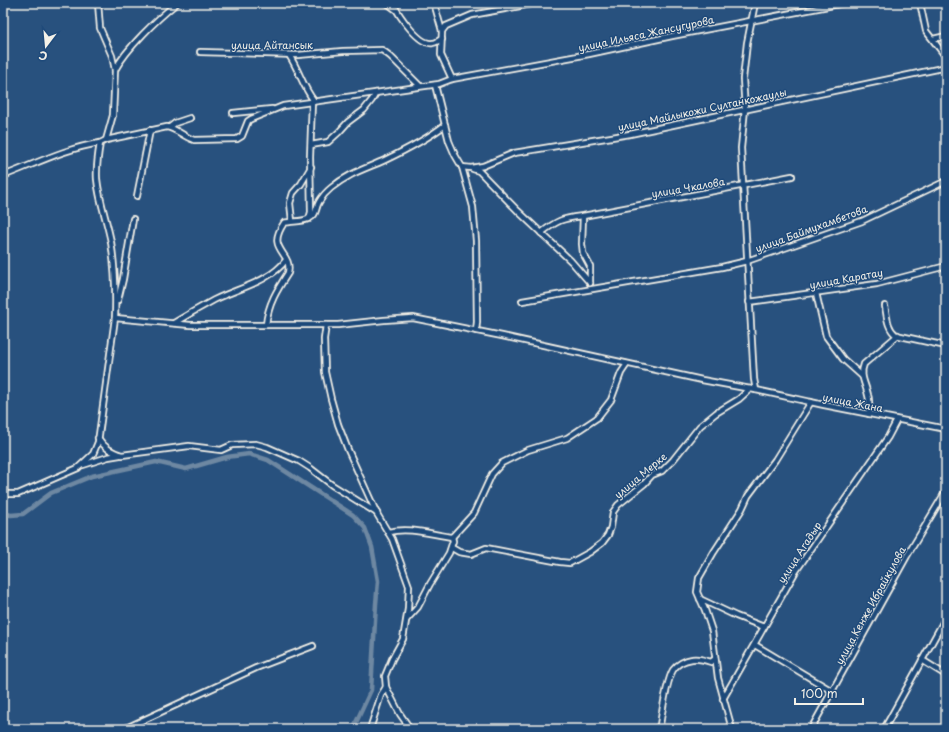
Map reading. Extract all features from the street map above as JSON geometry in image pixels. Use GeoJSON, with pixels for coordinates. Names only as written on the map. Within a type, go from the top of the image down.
{"type":"FeatureCollection","features":[{"type":"Feature","properties":{"kind":"street"},"geometry":{"type":"LineString","coordinates":[[98,3],[100,28],[112,56],[115,70],[113,115],[106,140]]}},
{"type":"Feature","properties":{"kind":"street"},"geometry":{"type":"LineString","coordinates":[[115,70],[119,62],[142,36],[159,18],[177,3]]}},
{"type":"Feature","properties":{"kind":"street"},"geometry":{"type":"LineString","coordinates":[[387,3],[396,10]]}},
{"type":"Feature","properties":{"kind":"street"},"geometry":{"type":"LineString","coordinates":[[393,3],[410,30],[427,43],[432,44],[442,39]]}},
{"type":"Feature","properties":{"kind":"street"},"geometry":{"type":"LineString","coordinates":[[434,3],[442,31],[441,55],[452,79]]}},
{"type":"Feature","properties":{"kind":"street"},"geometry":{"type":"LineString","coordinates":[[442,31],[446,26],[472,15],[537,3]]}},
{"type":"Feature","properties":{"kind":"street"},"geometry":{"type":"LineString","coordinates":[[754,3],[743,79],[745,109],[741,148],[749,302],[756,390]]}},
{"type":"Feature","properties":{"kind":"street","name":"улица Ильяса Жансугурова"},"geometry":{"type":"LineString","coordinates":[[278,108],[313,101],[435,84],[452,79],[581,56],[844,3]]}},
{"type":"Feature","properties":{"kind":"street"},"geometry":{"type":"LineString","coordinates":[[920,3],[926,31],[946,58]]}},
{"type":"Feature","properties":{"kind":"street"},"geometry":{"type":"LineString","coordinates":[[933,39],[946,36]]}},
{"type":"Feature","properties":{"kind":"street","name":"улица Айтансык"},"geometry":{"type":"LineString","coordinates":[[200,52],[298,55],[343,51],[382,50],[386,52],[420,86]]}},
{"type":"Feature","properties":{"kind":"street"},"geometry":{"type":"LineString","coordinates":[[289,55],[313,101],[311,145],[311,212],[309,219]]}},
{"type":"Feature","properties":{"kind":"street","name":"улица Майлыкожи Султанкожаулы"},"geometry":{"type":"LineString","coordinates":[[462,167],[471,168],[483,166],[514,153],[630,134],[730,114],[745,109],[934,69],[946,65]]}},
{"type":"Feature","properties":{"kind":"street"},"geometry":{"type":"LineString","coordinates":[[435,84],[445,124],[455,155],[462,167],[473,208],[476,241],[476,331]]}},
{"type":"Feature","properties":{"kind":"street"},"geometry":{"type":"LineString","coordinates":[[311,145],[328,142],[348,122],[364,110],[376,93]]}},
{"type":"Feature","properties":{"kind":"street"},"geometry":{"type":"LineString","coordinates":[[234,113],[278,108]]}},
{"type":"Feature","properties":{"kind":"street"},"geometry":{"type":"LineString","coordinates":[[3,176],[58,154],[89,144],[100,143],[106,140],[167,127],[194,140],[237,139],[242,136],[248,121],[278,108]]}},
{"type":"Feature","properties":{"kind":"street"},"geometry":{"type":"LineString","coordinates":[[170,128],[174,123],[190,118]]}},
{"type":"Feature","properties":{"kind":"street"},"geometry":{"type":"LineString","coordinates":[[266,325],[269,308],[289,269],[286,260],[277,245],[277,237],[284,223],[309,219],[314,215],[318,204],[330,188],[354,172],[400,153],[421,141],[445,124]]}},
{"type":"Feature","properties":{"kind":"street"},"geometry":{"type":"LineString","coordinates":[[137,196],[150,130]]}},
{"type":"Feature","properties":{"kind":"street"},"geometry":{"type":"LineString","coordinates":[[81,466],[93,454],[98,438],[116,307],[111,241],[97,179],[97,157],[100,143]]}},
{"type":"Feature","properties":{"kind":"street"},"geometry":{"type":"LineString","coordinates":[[292,222],[290,203],[293,193],[301,184],[311,168]]}},
{"type":"Feature","properties":{"kind":"street"},"geometry":{"type":"LineString","coordinates":[[471,168],[479,171],[513,206],[571,261],[590,283],[593,289]]}},
{"type":"Feature","properties":{"kind":"street","name":"улица Чкалова"},"geometry":{"type":"LineString","coordinates":[[541,233],[562,219],[585,216],[792,176]]}},
{"type":"Feature","properties":{"kind":"street","name":"улица Баймухамбетова"},"geometry":{"type":"LineString","coordinates":[[522,301],[722,267],[747,261],[862,221],[946,181]]}},
{"type":"Feature","properties":{"kind":"street"},"geometry":{"type":"LineString","coordinates":[[585,216],[582,244],[583,253],[590,266],[590,283]]}},
{"type":"Feature","properties":{"kind":"street"},"geometry":{"type":"LineString","coordinates":[[116,307],[123,279],[133,219]]}},
{"type":"Feature","properties":{"kind":"street"},"geometry":{"type":"LineString","coordinates":[[173,323],[214,300],[269,275],[280,268],[286,260]]}},
{"type":"Feature","properties":{"kind":"street","name":"улица Каратау"},"geometry":{"type":"LineString","coordinates":[[749,302],[878,284],[946,266]]}},
{"type":"Feature","properties":{"kind":"street"},"geometry":{"type":"LineString","coordinates":[[816,293],[826,336],[844,359],[862,376]]}},
{"type":"Feature","properties":{"kind":"street"},"geometry":{"type":"LineString","coordinates":[[885,306],[891,331],[898,335],[944,346]]}},
{"type":"Feature","properties":{"kind":"street","name":"улица Жана"},"geometry":{"type":"LineString","coordinates":[[115,318],[190,325],[326,325],[404,318],[423,320],[627,364],[946,429]]}},
{"type":"Feature","properties":{"kind":"street"},"geometry":{"type":"LineString","coordinates":[[326,325],[324,339],[325,372],[338,424],[377,514],[392,539],[409,586],[410,595],[403,639],[385,676],[386,687],[408,729]]}},
{"type":"Feature","properties":{"kind":"street"},"geometry":{"type":"LineString","coordinates":[[869,414],[869,397],[862,376],[864,364],[898,335]]}},
{"type":"Feature","properties":{"kind":"street"},"geometry":{"type":"LineString","coordinates":[[407,619],[418,607],[452,548],[452,537],[474,513],[492,474],[502,463],[528,450],[566,438],[597,418],[611,400],[627,364]]}},
{"type":"Feature","properties":{"kind":"street","name":"улица Мерке"},"geometry":{"type":"LineString","coordinates":[[452,548],[459,552],[471,554],[486,548],[560,562],[570,562],[590,552],[602,543],[608,535],[611,527],[612,512],[618,505],[644,484],[647,479],[666,467],[700,426],[716,413],[740,399],[750,389]]}},
{"type":"Feature","properties":{"kind":"street"},"geometry":{"type":"LineString","coordinates":[[732,729],[723,699],[715,659],[712,631],[697,592],[699,578],[742,509],[748,496],[775,460],[811,402]]}},
{"type":"Feature","properties":{"kind":"street","name":"улица Агадыр"},"geometry":{"type":"LineString","coordinates":[[723,699],[796,571],[888,437],[897,420]]}},
{"type":"Feature","properties":{"kind":"street"},"geometry":{"type":"LineString","coordinates":[[98,438],[105,447],[122,455]]}},
{"type":"Feature","properties":{"kind":"street"},"geometry":{"type":"LineString","coordinates":[[3,494],[18,494],[81,466],[108,457],[189,446],[221,450],[232,445],[256,444],[267,447],[310,468],[332,485],[377,514]]}},
{"type":"Feature","properties":{"kind":"street","name":"улица Кенже Ибрайкулова"},"geometry":{"type":"LineString","coordinates":[[810,729],[907,556],[946,491]]}},
{"type":"Feature","properties":{"kind":"street"},"geometry":{"type":"LineString","coordinates":[[388,532],[396,530],[412,530],[452,537]]}},
{"type":"Feature","properties":{"kind":"street"},"geometry":{"type":"LineString","coordinates":[[700,598],[736,616],[764,627]]}},
{"type":"Feature","properties":{"kind":"street"},"geometry":{"type":"LineString","coordinates":[[884,729],[946,618]]}},
{"type":"Feature","properties":{"kind":"street"},"geometry":{"type":"LineString","coordinates":[[755,645],[832,691]]}},
{"type":"Feature","properties":{"kind":"street"},"geometry":{"type":"LineString","coordinates":[[124,729],[256,668],[313,646]]}},
{"type":"Feature","properties":{"kind":"street"},"geometry":{"type":"LineString","coordinates":[[658,729],[667,688],[673,670],[679,664],[688,660],[694,659],[711,662],[715,659]]}},
{"type":"Feature","properties":{"kind":"street"},"geometry":{"type":"LineString","coordinates":[[922,660],[946,675]]}},
{"type":"Feature","properties":{"kind":"street"},"geometry":{"type":"LineString","coordinates":[[370,729],[381,695],[386,687]]}},
{"type":"Feature","properties":{"kind":"waterway"},"geometry":{"type":"LineString","coordinates":[[3,513],[11,515],[23,514],[51,493],[92,476],[156,462],[186,469],[227,457],[249,454],[268,460],[353,515],[365,528],[372,547],[378,581],[371,690],[353,729]]}}]}
